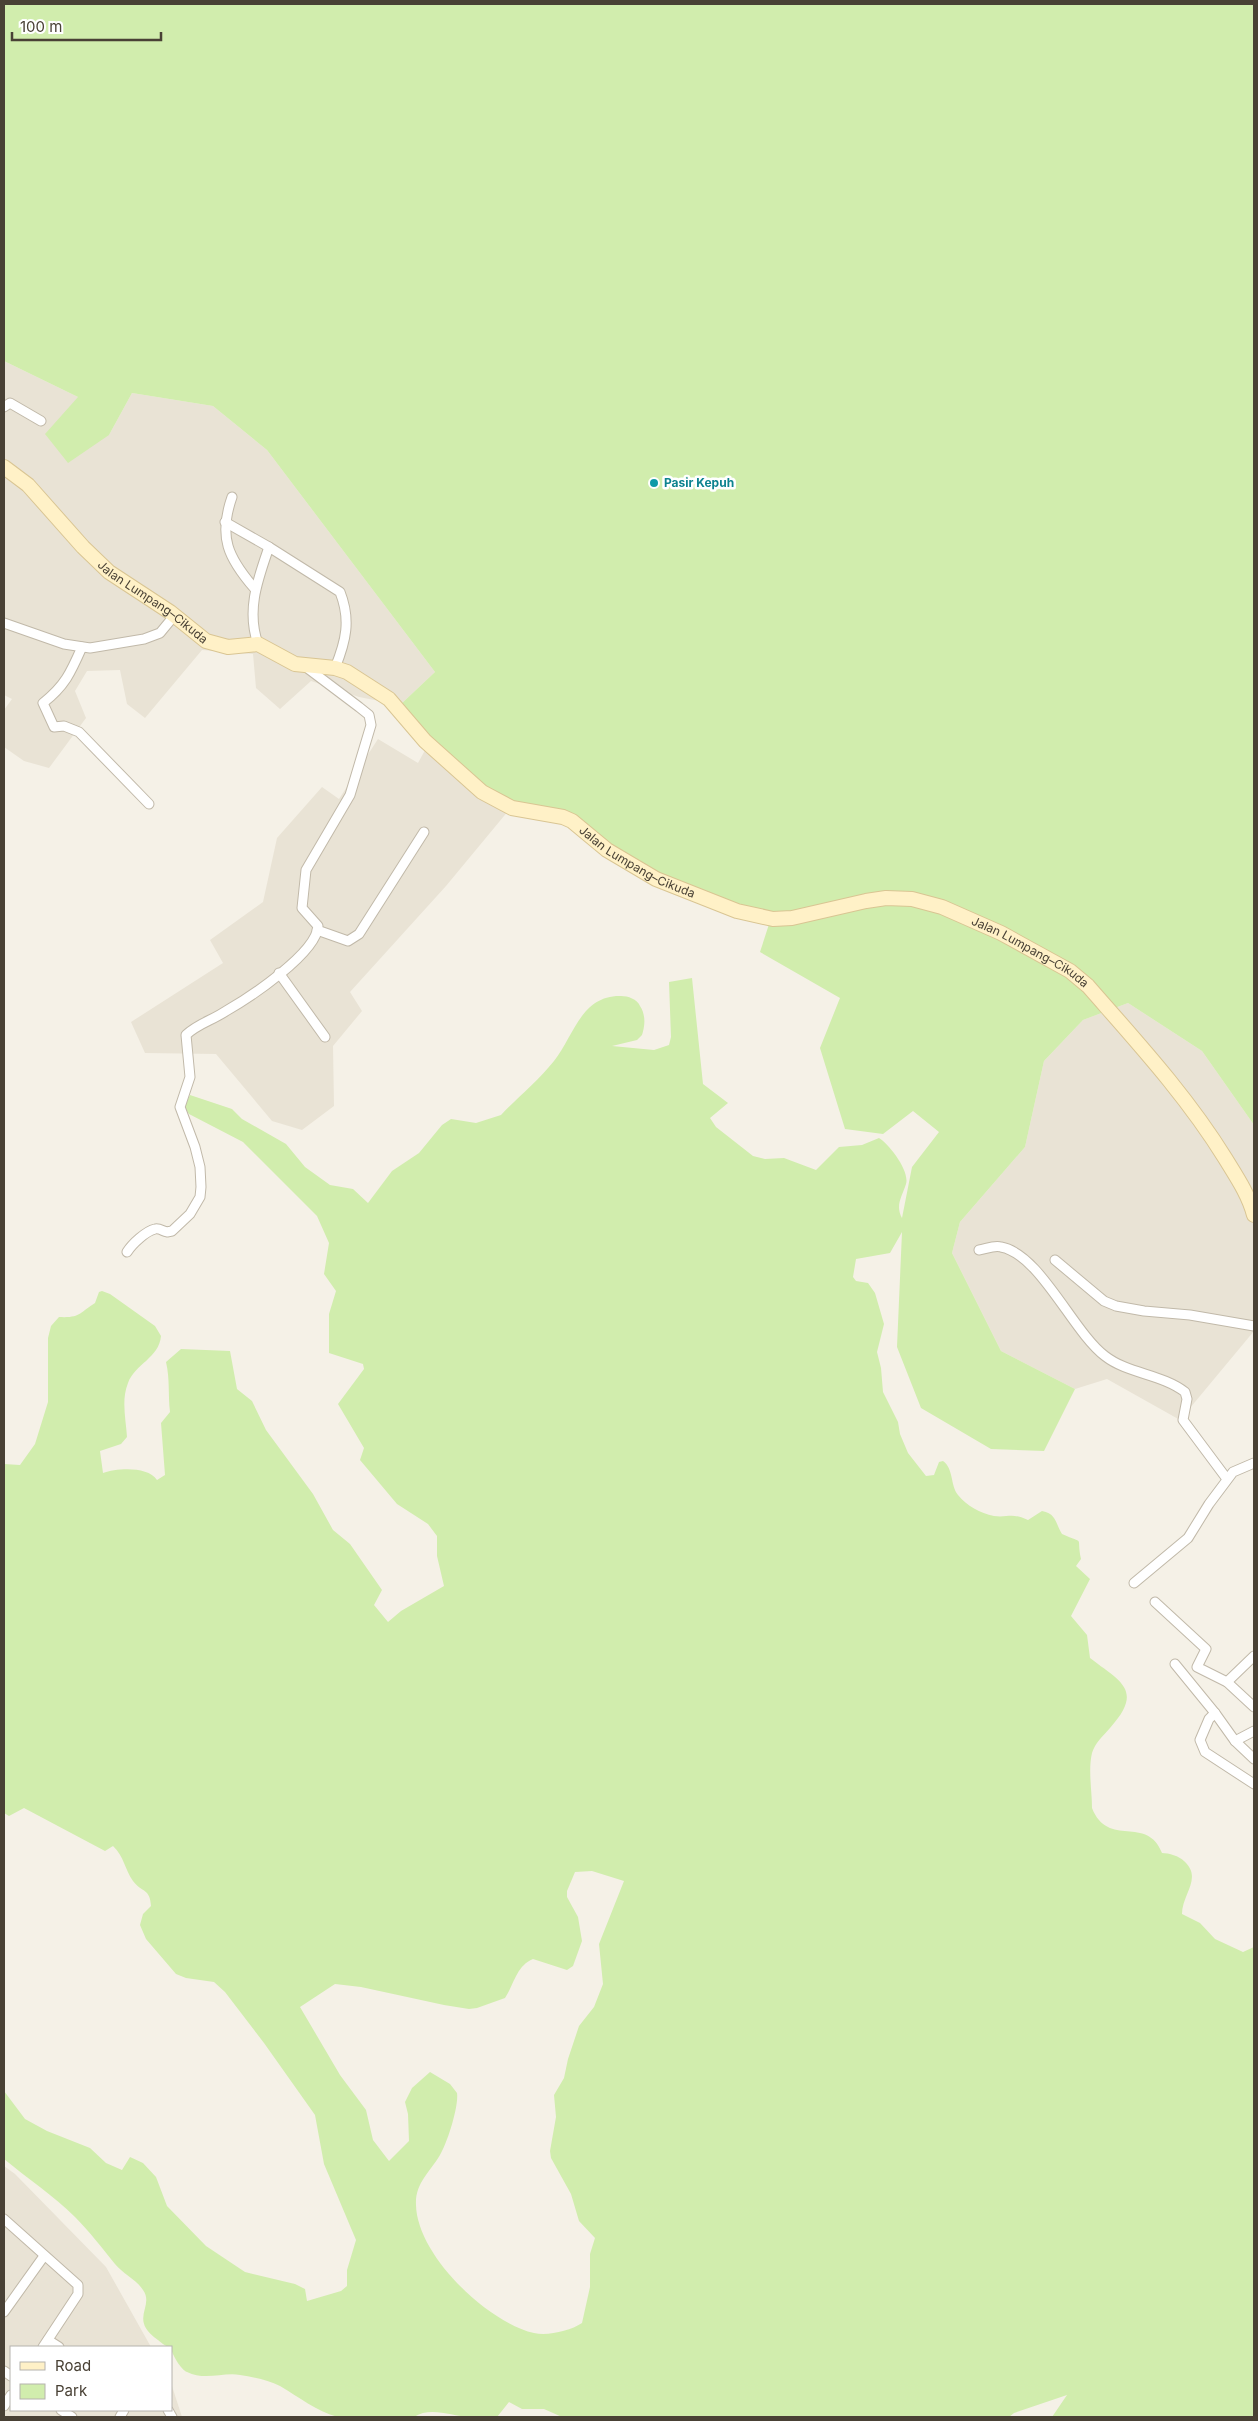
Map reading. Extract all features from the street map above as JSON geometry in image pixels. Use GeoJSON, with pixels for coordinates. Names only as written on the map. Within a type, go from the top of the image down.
{"type":"FeatureCollection","features":[{"type":"Feature","properties":{"kind":"street"},"geometry":{"type":"LineString","coordinates":[[4,407],[10,402],[41,421]]}},
{"type":"Feature","properties":{"kind":"street","name":"Jalan Lumpang–Cikuda"},"geometry":{"type":"LineString","coordinates":[[4,467],[28,485],[83,547],[110,572],[174,616],[206,641],[228,648],[258,644],[295,664],[335,668],[347,672],[389,699],[425,741],[482,792],[512,808],[562,817],[572,821],[607,850],[656,879],[737,910],[773,919],[792,918],[886,898],[912,899],[942,908],[1000,933],[1070,971],[1088,986],[1184,1099],[1231,1168],[1251,1205],[1254,1215]]}},
{"type":"Feature","properties":{"kind":"street"},"geometry":{"type":"LineString","coordinates":[[232,497],[225,522],[229,550],[235,566],[254,588]]}},
{"type":"Feature","properties":{"kind":"street"},"geometry":{"type":"LineString","coordinates":[[225,522],[269,547],[340,592],[347,616],[347,635],[335,668]]}},
{"type":"Feature","properties":{"kind":"street"},"geometry":{"type":"LineString","coordinates":[[258,644],[254,633],[254,588],[269,547]]}},
{"type":"Feature","properties":{"kind":"street"},"geometry":{"type":"LineString","coordinates":[[4,623],[64,644],[90,648],[144,639],[160,633],[174,616]]}},
{"type":"Feature","properties":{"kind":"street"},"geometry":{"type":"LineString","coordinates":[[82,647],[68,679],[60,690],[43,703],[44,708],[54,727],[64,726],[79,732],[149,804]]}},
{"type":"Feature","properties":{"kind":"street"},"geometry":{"type":"LineString","coordinates":[[127,1252],[135,1241],[141,1239],[154,1229],[158,1228],[167,1232],[172,1231],[190,1214],[200,1197],[200,1167],[180,1107],[190,1077],[186,1035],[192,1029],[225,1012],[247,997],[302,955],[318,930],[315,922],[302,908],[306,870],[350,795],[371,726],[369,715],[305,666]]}},
{"type":"Feature","properties":{"kind":"street"},"geometry":{"type":"LineString","coordinates":[[318,930],[348,941],[359,934],[424,832]]}},
{"type":"Feature","properties":{"kind":"street"},"geometry":{"type":"LineString","coordinates":[[279,973],[325,1037]]}},
{"type":"Feature","properties":{"kind":"street"},"geometry":{"type":"LineString","coordinates":[[979,1250],[998,1246],[1015,1253],[1042,1277],[1072,1320],[1106,1358],[1184,1392],[1187,1399],[1183,1420],[1226,1479]]}},
{"type":"Feature","properties":{"kind":"street"},"geometry":{"type":"LineString","coordinates":[[1054,1260],[1104,1301],[1116,1306],[1144,1312],[1190,1314],[1254,1326]]}},
{"type":"Feature","properties":{"kind":"street"},"geometry":{"type":"LineString","coordinates":[[1134,1583],[1188,1538],[1226,1479],[1233,1472],[1254,1463]]}},
{"type":"Feature","properties":{"kind":"street"},"geometry":{"type":"LineString","coordinates":[[1155,1602],[1206,1649],[1198,1667],[1227,1682],[1254,1707]]}},
{"type":"Feature","properties":{"kind":"street"},"geometry":{"type":"LineString","coordinates":[[1227,1682],[1254,1656]]}},
{"type":"Feature","properties":{"kind":"street"},"geometry":{"type":"LineString","coordinates":[[1175,1664],[1216,1713],[1235,1741],[1254,1759]]}},
{"type":"Feature","properties":{"kind":"street"},"geometry":{"type":"LineString","coordinates":[[1216,1713],[1209,1719],[1200,1740],[1202,1748],[1205,1752],[1254,1784]]}},
{"type":"Feature","properties":{"kind":"street"},"geometry":{"type":"LineString","coordinates":[[1235,1741],[1254,1731]]}},
{"type":"Feature","properties":{"kind":"street"},"geometry":{"type":"LineString","coordinates":[[5,2222],[78,2285],[79,2289],[45,2343]]}},
{"type":"Feature","properties":{"kind":"street"},"geometry":{"type":"LineString","coordinates":[[4,2312],[44,2256]]}},
{"type":"Feature","properties":{"kind":"shaded area"},"geometry":{"type":"Polygon","coordinates":[[[4,361],[78,397],[109,435],[132,393],[213,406],[267,450],[435,672],[400,705],[359,697],[311,681],[280,709],[256,688],[253,654],[202,650],[145,718],[127,704],[120,670],[87,671],[75,691],[86,718],[49,768],[24,761],[4,747],[4,710],[12,699],[4,695],[4,361]]]}},
{"type":"Feature","properties":{"kind":"shaded area"},"geometry":{"type":"Polygon","coordinates":[[[378,739],[418,763],[430,741],[497,795],[514,804],[446,886],[350,992],[362,1011],[333,1046],[334,1106],[302,1130],[272,1121],[216,1054],[145,1053],[131,1022],[223,963],[210,940],[263,902],[277,838],[322,787],[339,799],[378,739]]]}},
{"type":"Feature","properties":{"kind":"shaded area"},"geometry":{"type":"Polygon","coordinates":[[[1128,1003],[1202,1051],[1254,1125],[1254,1212],[1251,1217],[1254,1224],[1254,1331],[1180,1420],[1107,1379],[1075,1389],[1001,1351],[952,1253],[960,1222],[1025,1147],[1044,1061],[1083,1020],[1128,1003]]]}},
{"type":"Feature","properties":{"kind":"shaded area"},"geometry":{"type":"Polygon","coordinates":[[[4,2166],[15,2174],[106,2267],[150,2346],[10,2346],[10,2411],[172,2411],[172,2386],[182,2417],[4,2417],[4,2166]]]}},
{"type":"Feature","properties":{"kind":"green space"},"geometry":{"type":"Polygon","coordinates":[[[4,4],[1254,4],[1254,1125],[1202,1051],[1128,1003],[1083,1020],[1044,1061],[1025,1147],[960,1222],[952,1253],[1001,1351],[1075,1389],[1044,1451],[991,1449],[921,1408],[897,1347],[902,1232],[890,1253],[856,1259],[853,1277],[856,1281],[868,1283],[875,1293],[884,1324],[877,1352],[881,1368],[883,1392],[898,1422],[900,1434],[908,1453],[926,1476],[934,1475],[939,1462],[943,1461],[949,1468],[958,1495],[974,1508],[994,1516],[1013,1516],[1028,1520],[1042,1511],[1047,1512],[1053,1517],[1062,1534],[1079,1541],[1081,1559],[1076,1566],[1090,1579],[1071,1616],[1087,1635],[1090,1658],[1119,1681],[1127,1695],[1126,1704],[1120,1715],[1097,1743],[1092,1753],[1090,1773],[1092,1808],[1099,1820],[1108,1827],[1117,1830],[1147,1835],[1155,1842],[1162,1853],[1174,1855],[1182,1859],[1189,1867],[1192,1880],[1182,1914],[1200,1923],[1215,1939],[1243,1952],[1254,1947],[1254,2417],[1052,2417],[1067,2395],[1014,2413],[1009,2417],[562,2417],[544,2409],[522,2409],[509,2402],[497,2417],[472,2417],[441,2412],[427,2412],[414,2417],[364,2419],[338,2417],[322,2411],[280,2386],[265,2380],[234,2374],[200,2376],[185,2371],[177,2361],[172,2346],[166,2346],[149,2333],[145,2326],[143,2319],[146,2296],[140,2286],[118,2268],[86,2228],[67,2209],[4,2159],[4,2091],[25,2119],[47,2131],[90,2148],[106,2163],[122,2170],[130,2157],[143,2163],[156,2177],[167,2206],[206,2246],[245,2272],[295,2284],[305,2289],[307,2301],[341,2291],[347,2286],[347,2270],[356,2240],[324,2164],[315,2115],[264,2043],[225,1992],[214,1982],[186,1978],[176,1974],[146,1939],[140,1925],[143,1914],[151,1906],[149,1896],[133,1881],[120,1854],[113,1846],[105,1851],[24,1808],[9,1816],[4,1813],[4,1464],[20,1465],[35,1444],[48,1402],[48,1338],[51,1326],[59,1317],[76,1316],[95,1303],[99,1292],[102,1291],[110,1294],[155,1326],[161,1336],[152,1356],[131,1376],[128,1383],[124,1403],[127,1437],[121,1444],[100,1451],[103,1473],[124,1469],[140,1470],[153,1475],[157,1480],[165,1475],[161,1423],[170,1412],[166,1362],[181,1349],[230,1351],[237,1389],[252,1401],[266,1430],[313,1494],[333,1530],[350,1544],[382,1590],[374,1605],[388,1622],[401,1611],[444,1586],[437,1556],[437,1536],[428,1524],[397,1504],[360,1460],[364,1448],[338,1404],[364,1369],[363,1364],[329,1353],[329,1314],[336,1291],[324,1274],[329,1243],[317,1216],[243,1142],[189,1114],[184,1107],[190,1095],[232,1109],[242,1119],[286,1144],[305,1167],[330,1185],[353,1189],[368,1203],[392,1171],[419,1153],[442,1125],[451,1119],[476,1123],[501,1115],[554,1061],[580,1019],[596,1002],[607,997],[621,996],[632,998],[637,1001],[643,1013],[642,1035],[637,1040],[612,1046],[654,1050],[669,1045],[671,1037],[669,982],[692,978],[703,1084],[728,1103],[710,1118],[716,1127],[753,1156],[765,1159],[784,1158],[816,1170],[839,1147],[862,1145],[879,1138],[893,1152],[905,1172],[906,1184],[899,1205],[902,1218],[912,1167],[939,1132],[913,1111],[883,1134],[845,1129],[820,1048],[840,998],[760,952],[771,918],[711,900],[602,845],[572,819],[514,804],[497,795],[430,741],[400,705],[435,672],[267,450],[213,406],[132,393],[109,435],[68,463],[45,434],[78,397],[4,361],[4,4]],[[592,1871],[575,1872],[567,1891],[567,1897],[578,1917],[582,1941],[573,1966],[567,1970],[533,1959],[527,1962],[519,1971],[505,1998],[477,2008],[469,2009],[444,2005],[361,1987],[335,1984],[300,2007],[340,2075],[366,2110],[373,2140],[389,2161],[409,2141],[408,2114],[405,2102],[412,2088],[430,2072],[450,2084],[457,2093],[452,2125],[446,2142],[418,2190],[416,2205],[419,2224],[428,2245],[441,2265],[458,2284],[476,2301],[496,2315],[515,2326],[534,2333],[559,2332],[582,2323],[590,2287],[590,2254],[595,2238],[579,2221],[571,2194],[551,2158],[550,2151],[556,2117],[554,2095],[564,2078],[579,2026],[594,2007],[603,1984],[599,1944],[624,1881],[592,1871]]]}},
{"type":"Feature","properties":{"kind":"place","name":"Pasir Kepuh"},"geometry":{"type":"Point","coordinates":[654,483]}}]}
